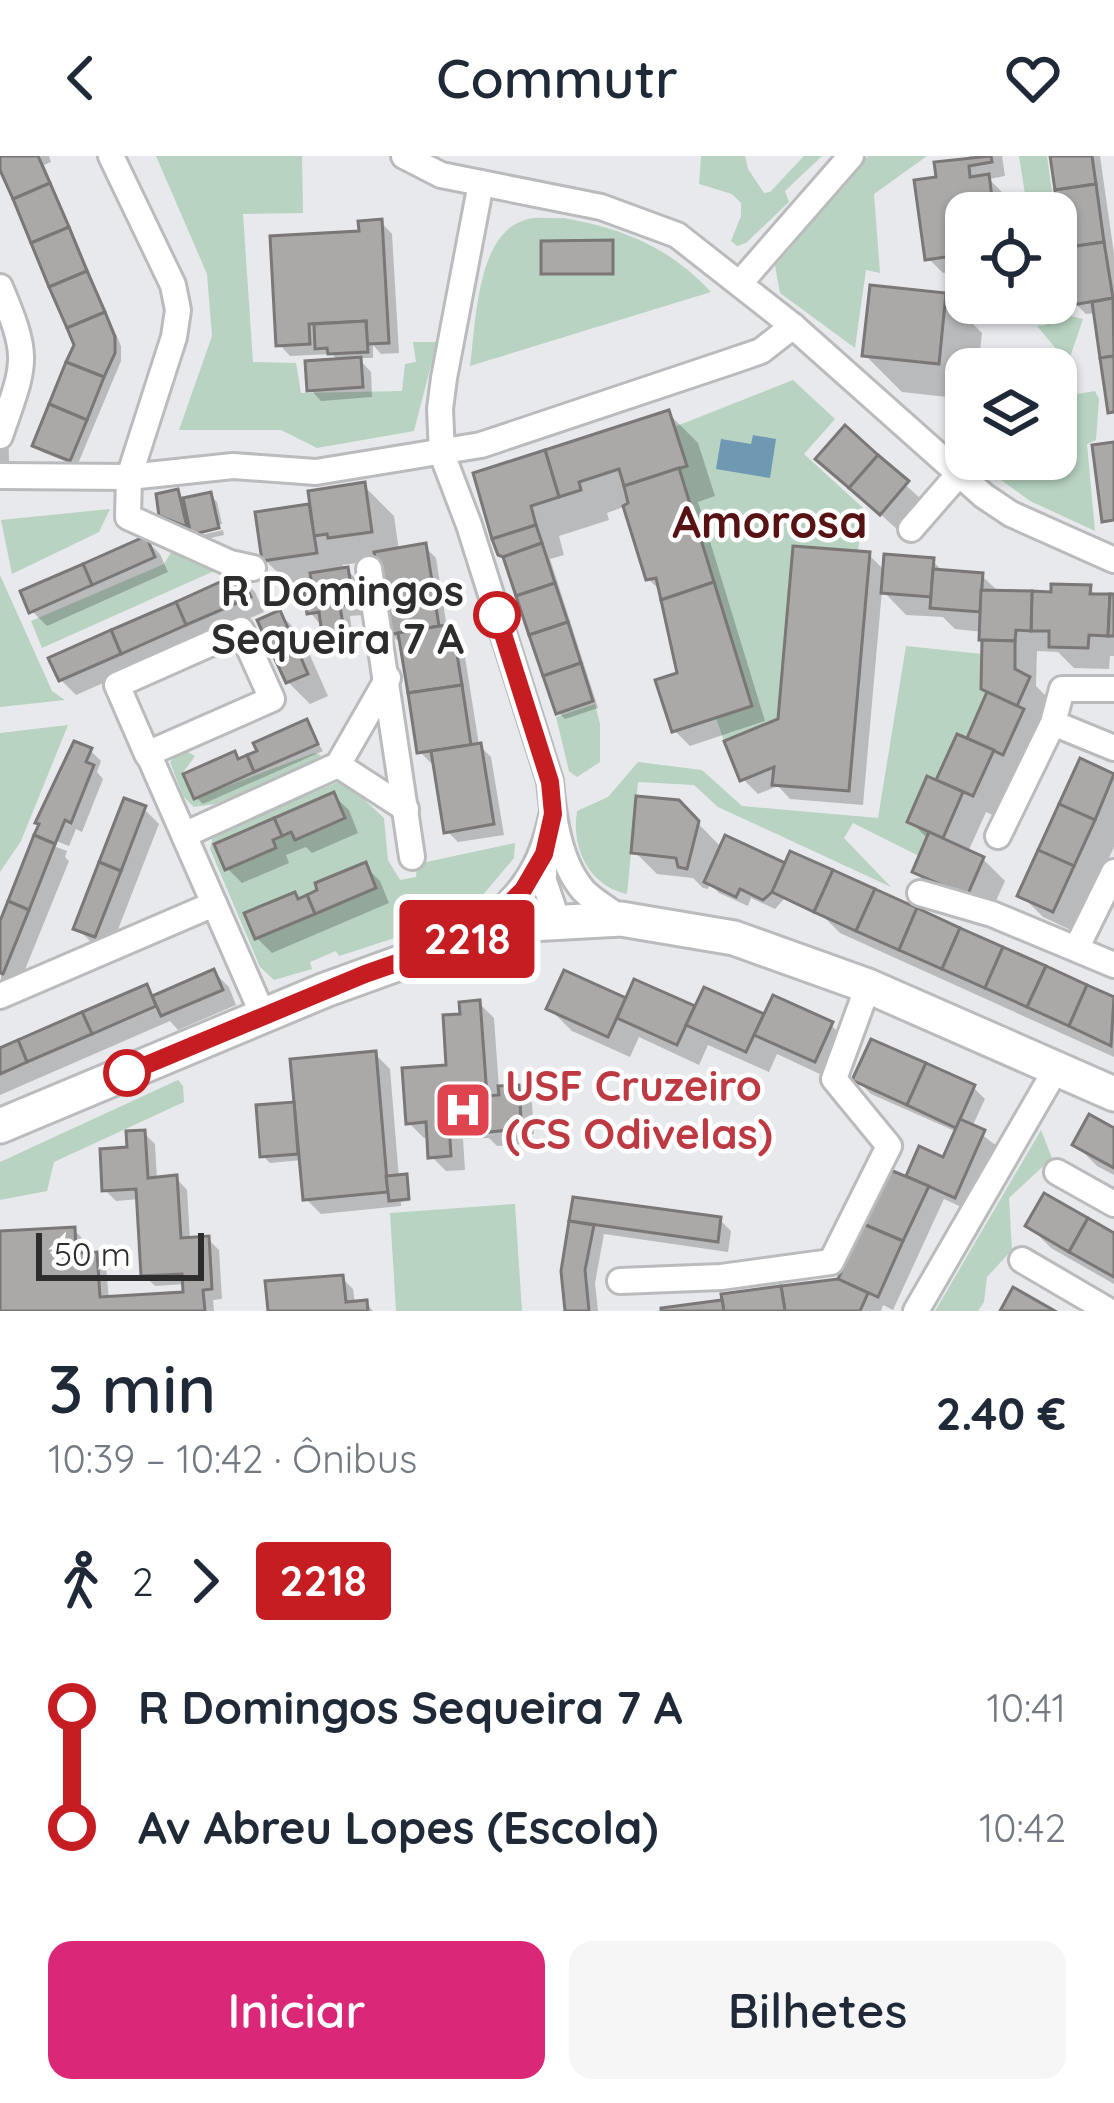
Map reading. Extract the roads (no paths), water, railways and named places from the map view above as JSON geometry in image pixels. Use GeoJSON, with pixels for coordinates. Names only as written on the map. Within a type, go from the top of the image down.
{"type":"FeatureCollection","features":[{"type":"Feature","properties":{"kind":"main road"},"geometry":{"type":"LineString","coordinates":[[0,1126],[263,1016],[477,935],[558,922],[621,919],[734,938],[868,986],[1114,1094]]}},
{"type":"Feature","properties":{"kind":"street"},"geometry":{"type":"LineString","coordinates":[[111,156],[173,285],[178,310],[174,337],[129,477],[128,517],[230,563],[254,568]]}},
{"type":"Feature","properties":{"kind":"street"},"geometry":{"type":"LineString","coordinates":[[404,156],[441,175],[602,207],[677,235],[793,326],[945,465]]}},
{"type":"Feature","properties":{"kind":"street"},"geometry":{"type":"LineString","coordinates":[[740,283],[851,156]]}},
{"type":"Feature","properties":{"kind":"street"},"geometry":{"type":"LineString","coordinates":[[481,183],[444,378],[442,454],[550,782],[555,855],[566,906],[558,922]]}},
{"type":"Feature","properties":{"kind":"street"},"geometry":{"type":"LineString","coordinates":[[0,287],[21,337],[23,354],[0,436]]}},
{"type":"Feature","properties":{"kind":"street"},"geometry":{"type":"LineString","coordinates":[[0,476],[129,477],[233,466],[316,472],[442,454],[481,446],[760,351],[793,326]]}},
{"type":"Feature","properties":{"kind":"street"},"geometry":{"type":"LineString","coordinates":[[911,529],[946,480]]}},
{"type":"Feature","properties":{"kind":"street"},"geometry":{"type":"LineString","coordinates":[[964,480],[1011,514],[1114,560]]}},
{"type":"Feature","properties":{"kind":"street"},"geometry":{"type":"LineString","coordinates":[[369,569],[412,857]]}},
{"type":"Feature","properties":{"kind":"street"},"geometry":{"type":"LineString","coordinates":[[147,754],[272,699],[242,630],[117,685],[147,754],[184,835],[263,1016]]}},
{"type":"Feature","properties":{"kind":"street"},"geometry":{"type":"LineString","coordinates":[[184,835],[338,765],[388,678]]}},
{"type":"Feature","properties":{"kind":"street"},"geometry":{"type":"LineString","coordinates":[[998,836],[1053,723],[1062,689],[1114,689]]}},
{"type":"Feature","properties":{"kind":"street"},"geometry":{"type":"LineString","coordinates":[[1053,723],[1114,748]]}},
{"type":"Feature","properties":{"kind":"street"},"geometry":{"type":"LineString","coordinates":[[338,765],[406,809]]}},
{"type":"Feature","properties":{"kind":"street"},"geometry":{"type":"LineString","coordinates":[[555,855],[583,890],[621,919]]}},
{"type":"Feature","properties":{"kind":"street"},"geometry":{"type":"LineString","coordinates":[[477,935],[555,855]]}},
{"type":"Feature","properties":{"kind":"street"},"geometry":{"type":"LineString","coordinates":[[1077,947],[1114,872]]}},
{"type":"Feature","properties":{"kind":"street"},"geometry":{"type":"LineString","coordinates":[[920,893],[992,914],[1114,965]]}},
{"type":"Feature","properties":{"kind":"street"},"geometry":{"type":"LineString","coordinates":[[0,996],[214,904]]}},
{"type":"Feature","properties":{"kind":"street"},"geometry":{"type":"LineString","coordinates":[[620,1280],[721,1277],[831,1262],[889,1146],[834,1078],[868,986]]}},
{"type":"Feature","properties":{"kind":"street"},"geometry":{"type":"LineString","coordinates":[[916,1311],[1056,1069]]}},
{"type":"Feature","properties":{"kind":"street"},"geometry":{"type":"LineString","coordinates":[[1057,1172],[1114,1204]]}},
{"type":"Feature","properties":{"kind":"street"},"geometry":{"type":"LineString","coordinates":[[1022,1260],[1109,1311]]}},
{"type":"Feature","properties":{"kind":"water"},"geometry":{"type":"Polygon","coordinates":[[[753,435],[776,439],[770,478],[716,469],[721,439],[751,444],[753,435]]]}},
{"type":"Feature","properties":{"kind":"place","name":"R Domingos Sequeira 7 A"},"geometry":{"type":"Point","coordinates":[497,615]}},
{"type":"Feature","properties":{"kind":"place","name":"USF Cruzeiro (CS Odivelas)"},"geometry":{"type":"Point","coordinates":[463,1110]}},
{"type":"Feature","properties":{"kind":"district","name":"Amorosa"},"geometry":{"type":"Point","coordinates":[770,522]}}]}
